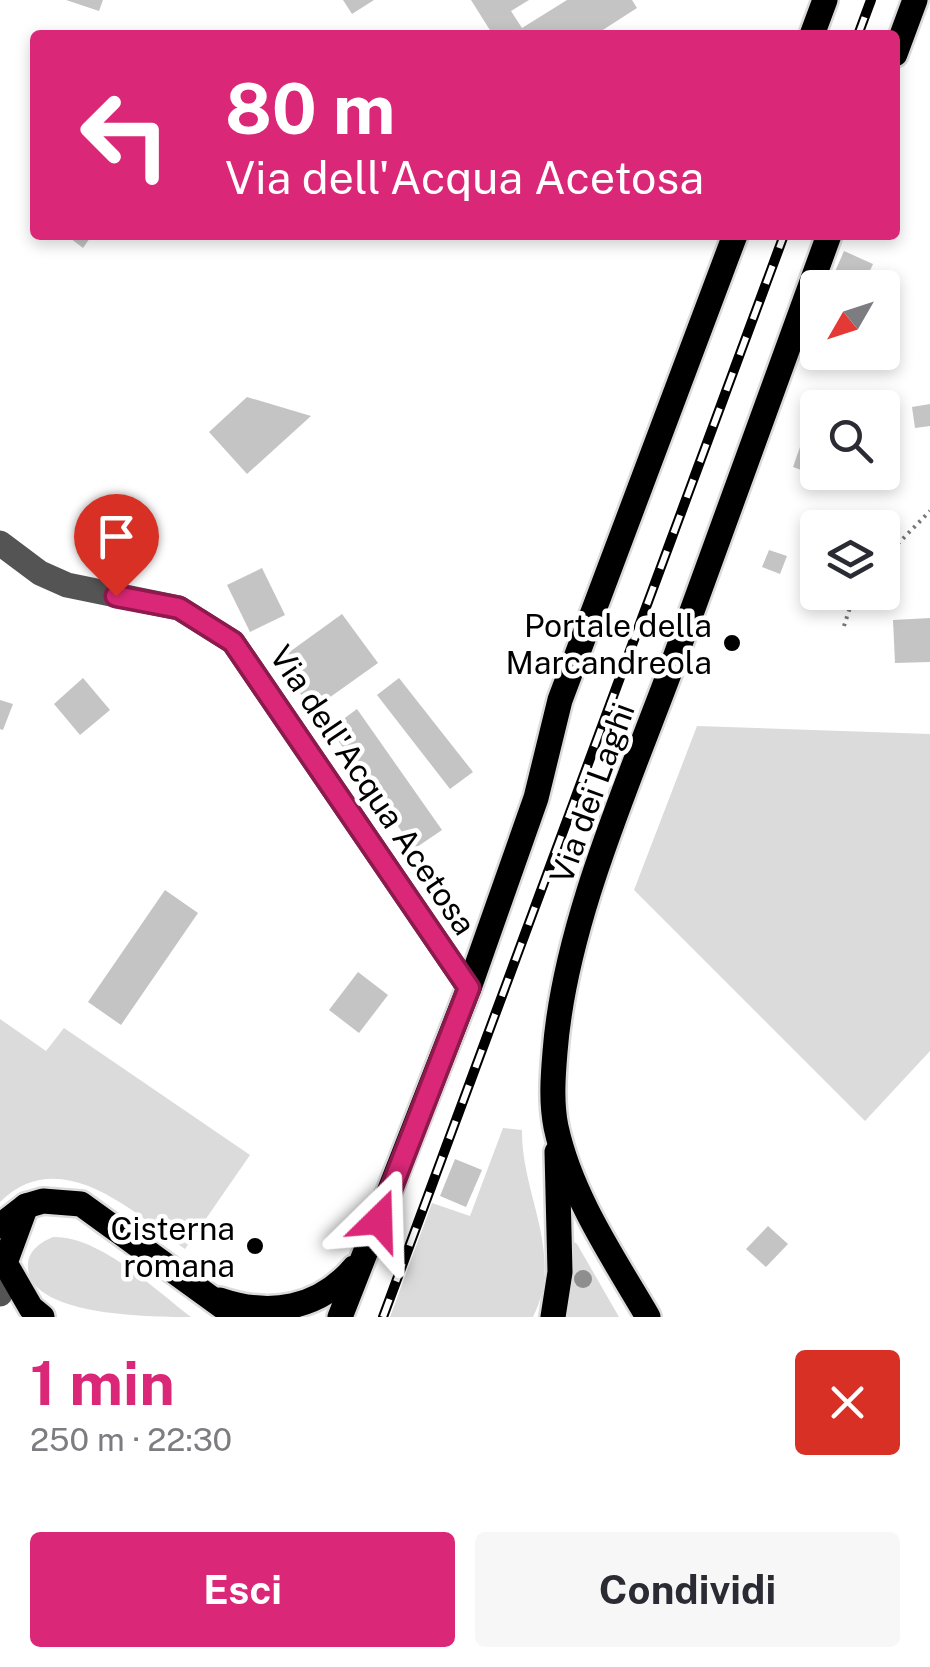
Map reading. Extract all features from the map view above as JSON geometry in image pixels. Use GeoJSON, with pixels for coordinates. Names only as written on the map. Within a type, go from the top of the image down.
{"type":"FeatureCollection","features":[{"type":"Feature","properties":{"kind":"main road"},"geometry":{"type":"LineString","coordinates":[[814,30],[825,0]]}},
{"type":"Feature","properties":{"kind":"main road"},"geometry":{"type":"LineString","coordinates":[[900,40],[915,0]]}},
{"type":"Feature","properties":{"kind":"main road","name":"Via dell'Acqua Acetosa"},"geometry":{"type":"LineString","coordinates":[[340,1317],[469,988],[536,798],[560,700],[734,240]]}},
{"type":"Feature","properties":{"kind":"main road","name":"Via dei Laghi"},"geometry":{"type":"LineString","coordinates":[[648,1317],[598,1230],[556,1127],[553,1096],[557,1029],[576,932],[827,240]]}},
{"type":"Feature","properties":{"kind":"main road"},"geometry":{"type":"LineString","coordinates":[[553,1317],[560,1272],[556,1127]]}},
{"type":"Feature","properties":{"kind":"main road"},"geometry":{"type":"LineString","coordinates":[[0,1226],[26,1206],[57,1200],[81,1204],[237,1317]]}},
{"type":"Feature","properties":{"kind":"main road"},"geometry":{"type":"LineString","coordinates":[[26,1206],[5,1264],[31,1308],[42,1317]]}},
{"type":"Feature","properties":{"kind":"main road"},"geometry":{"type":"LineString","coordinates":[[197,1290],[240,1309],[311,1312],[368,1249]]}},
{"type":"Feature","properties":{"kind":"street","name":"Via dell'Acqua Acetosa"},"geometry":{"type":"LineString","coordinates":[[0,543],[40,573],[67,585],[179,608],[233,642],[469,988]]}},
{"type":"Feature","properties":{"kind":"street"},"geometry":{"type":"LineString","coordinates":[[0,1294],[5,1264]]}},
{"type":"Feature","properties":{"kind":"path"},"geometry":{"type":"LineString","coordinates":[[900,542],[930,511]]}},
{"type":"Feature","properties":{"kind":"path"},"geometry":{"type":"LineString","coordinates":[[844,626],[849,610]]}},
{"type":"Feature","properties":{"kind":"shaded area"},"geometry":{"type":"Polygon","coordinates":[[[697,726],[930,734],[930,1051],[865,1121],[634,890],[697,726]]]}},
{"type":"Feature","properties":{"kind":"shaded area"},"geometry":{"type":"Polygon","coordinates":[[[0,1019],[46,1051],[64,1028],[250,1155],[185,1249],[120,1202],[72,1181],[47,1179],[23,1185],[0,1202],[0,1019]]]}},
{"type":"Feature","properties":{"kind":"shaded area"},"geometry":{"type":"Polygon","coordinates":[[[503,1128],[522,1130],[523,1154],[543,1247],[542,1294],[533,1317],[390,1317],[432,1203],[470,1216],[503,1128]]]}},
{"type":"Feature","properties":{"kind":"shaded area"},"geometry":{"type":"Polygon","coordinates":[[[53,1237],[71,1239],[108,1254],[191,1317],[94,1310],[47,1295],[32,1281],[28,1264],[36,1247],[53,1237]]]}},
{"type":"Feature","properties":{"kind":"shaded area"},"geometry":{"type":"Polygon","coordinates":[[[574,1242],[619,1317],[565,1317],[573,1279],[570,1245],[574,1242]]]}},
{"type":"Feature","properties":{"kind":"building"},"geometry":{"type":"Polygon","coordinates":[[[66,0],[103,0],[99,11],[66,0]]]}},
{"type":"Feature","properties":{"kind":"building"},"geometry":{"type":"Polygon","coordinates":[[[343,0],[374,0],[352,14],[343,0]]]}},
{"type":"Feature","properties":{"kind":"building"},"geometry":{"type":"Polygon","coordinates":[[[471,0],[529,0],[511,11],[522,28],[567,0],[632,0],[637,8],[603,30],[490,30],[471,0]]]}},
{"type":"Feature","properties":{"kind":"building"},"geometry":{"type":"Polygon","coordinates":[[[73,240],[89,240],[83,248],[73,240]]]}},
{"type":"Feature","properties":{"kind":"building"},"geometry":{"type":"Polygon","coordinates":[[[844,251],[873,264],[870,270],[836,270],[844,251]]]}},
{"type":"Feature","properties":{"kind":"building"},"geometry":{"type":"Polygon","coordinates":[[[247,397],[311,416],[247,474],[209,432],[247,397]]]}},
{"type":"Feature","properties":{"kind":"building"},"geometry":{"type":"Polygon","coordinates":[[[930,404],[930,426],[915,428],[912,407],[930,404]]]}},
{"type":"Feature","properties":{"kind":"building"},"geometry":{"type":"Polygon","coordinates":[[[800,447],[800,470],[793,467],[800,447]]]}},
{"type":"Feature","properties":{"kind":"building"},"geometry":{"type":"Polygon","coordinates":[[[769,550],[787,556],[780,574],[762,567],[769,550]]]}},
{"type":"Feature","properties":{"kind":"building"},"geometry":{"type":"Polygon","coordinates":[[[262,568],[285,615],[250,632],[227,585],[262,568]]]}},
{"type":"Feature","properties":{"kind":"building"},"geometry":{"type":"Polygon","coordinates":[[[342,614],[378,663],[312,710],[277,661],[342,614]]]}},
{"type":"Feature","properties":{"kind":"building"},"geometry":{"type":"Polygon","coordinates":[[[930,618],[930,662],[895,663],[893,620],[930,618]]]}},
{"type":"Feature","properties":{"kind":"building","name":"Portale della Marcandreola"},"geometry":{"type":"Polygon","coordinates":[[[728,635],[739,639],[735,651],[724,647],[728,635]]]}},
{"type":"Feature","properties":{"kind":"building"},"geometry":{"type":"Polygon","coordinates":[[[83,678],[110,710],[80,735],[54,704],[83,678]]]}},
{"type":"Feature","properties":{"kind":"building"},"geometry":{"type":"Polygon","coordinates":[[[399,678],[473,772],[450,789],[377,695],[399,678]]]}},
{"type":"Feature","properties":{"kind":"building"},"geometry":{"type":"Polygon","coordinates":[[[0,700],[13,704],[3,730],[0,729],[0,700]]]}},
{"type":"Feature","properties":{"kind":"building"},"geometry":{"type":"Polygon","coordinates":[[[357,709],[442,830],[414,849],[330,729],[357,709]]]}},
{"type":"Feature","properties":{"kind":"building"},"geometry":{"type":"Polygon","coordinates":[[[165,890],[198,913],[121,1025],[88,1002],[165,890]]]}},
{"type":"Feature","properties":{"kind":"building"},"geometry":{"type":"Polygon","coordinates":[[[358,972],[388,995],[359,1033],[329,1010],[358,972]]]}},
{"type":"Feature","properties":{"kind":"building"},"geometry":{"type":"Polygon","coordinates":[[[455,1159],[482,1170],[466,1207],[440,1196],[455,1159]]]}},
{"type":"Feature","properties":{"kind":"building"},"geometry":{"type":"Polygon","coordinates":[[[768,1226],[788,1244],[766,1267],[746,1249],[768,1226]]]}},
{"type":"Feature","properties":{"kind":"railway"},"geometry":{"type":"LineString","coordinates":[[860,30],[871,0]]}},
{"type":"Feature","properties":{"kind":"railway"},"geometry":{"type":"LineString","coordinates":[[383,1317],[782,240]]}},
{"type":"Feature","properties":{"kind":"place","name":"Portale della Marcandreola"},"geometry":{"type":"Point","coordinates":[732,643]}},
{"type":"Feature","properties":{"kind":"place","name":"Cisterna romana"},"geometry":{"type":"Point","coordinates":[255,1246]}},
{"type":"Feature","properties":{"kind":"route"},"geometry":{"type":"LineString","coordinates":[[116,596],[179,608],[233,642],[469,988],[379,1220]]}}]}
